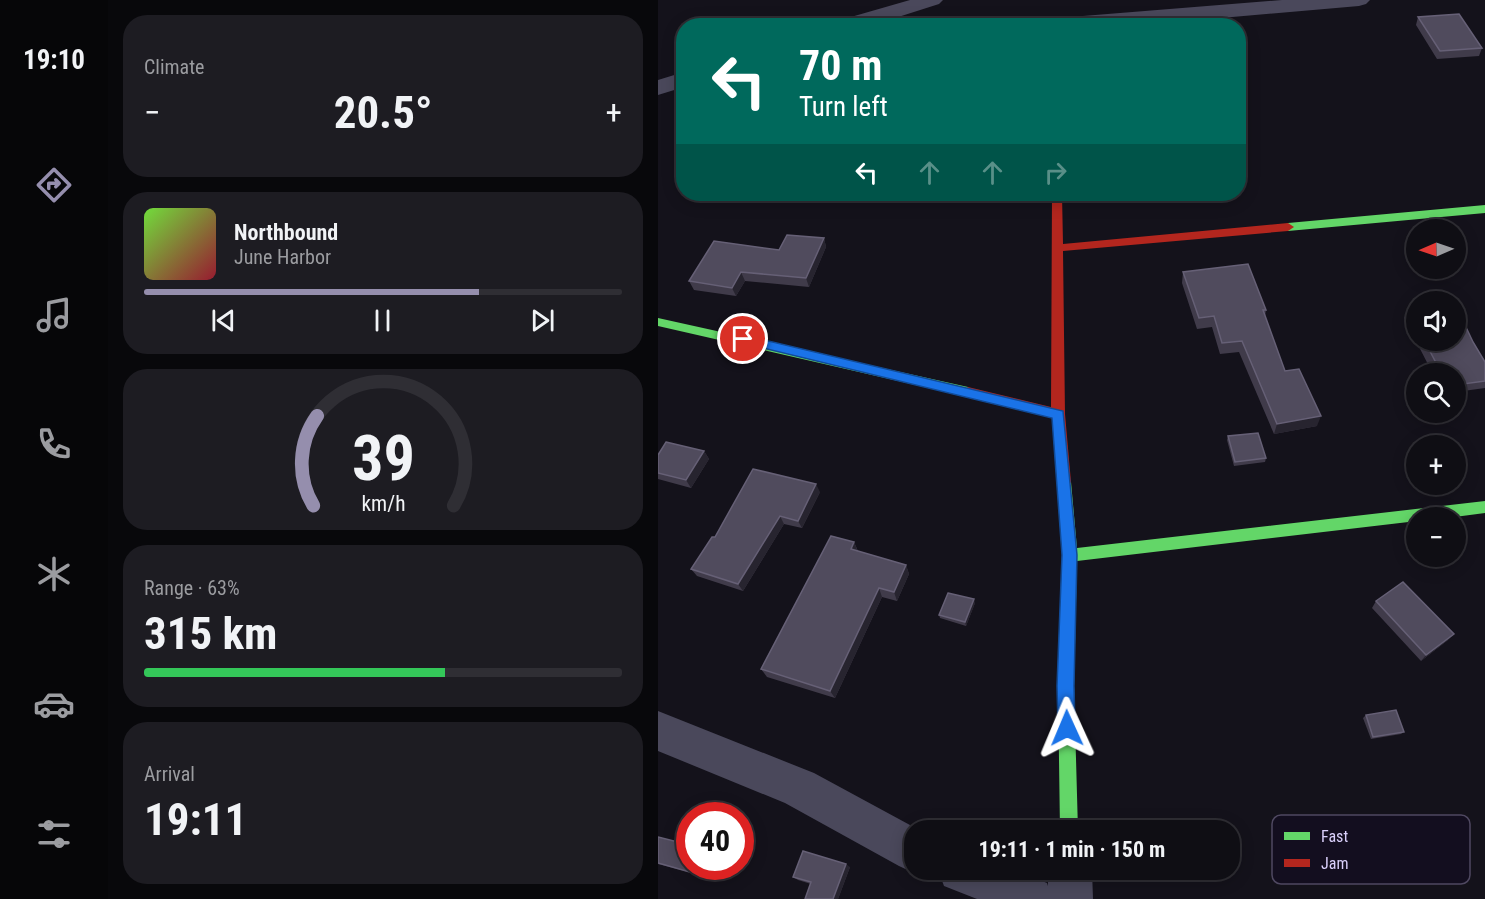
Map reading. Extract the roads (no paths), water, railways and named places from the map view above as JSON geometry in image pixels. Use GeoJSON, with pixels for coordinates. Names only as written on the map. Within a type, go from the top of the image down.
{"type":"FeatureCollection","features":[{"type":"Feature","properties":{"kind":"street"},"geometry":{"type":"LineString","coordinates":[[872,18],[932,0]]}},
{"type":"Feature","properties":{"kind":"street"},"geometry":{"type":"LineString","coordinates":[[1088,18],[1359,0]]}},
{"type":"Feature","properties":{"kind":"street"},"geometry":{"type":"LineString","coordinates":[[658,88],[676,82]]}},
{"type":"Feature","properties":{"kind":"street"},"geometry":{"type":"LineString","coordinates":[[1057,201],[1058,414],[1070,555],[1066,686],[1069,820]]}},
{"type":"Feature","properties":{"kind":"street"},"geometry":{"type":"LineString","coordinates":[[1058,248],[1484,209]]}},
{"type":"Feature","properties":{"kind":"street"},"geometry":{"type":"LineString","coordinates":[[658,322],[876,370],[1058,414]]}},
{"type":"Feature","properties":{"kind":"street"},"geometry":{"type":"LineString","coordinates":[[1070,555],[1484,507]]}},
{"type":"Feature","properties":{"kind":"street"},"geometry":{"type":"LineString","coordinates":[[658,731],[799,788],[904,846]]}},
{"type":"Feature","properties":{"kind":"street"},"geometry":{"type":"LineString","coordinates":[[984,880],[1031,899]]}},
{"type":"Feature","properties":{"kind":"street"},"geometry":{"type":"LineString","coordinates":[[1070,880],[1071,899]]}}]}
